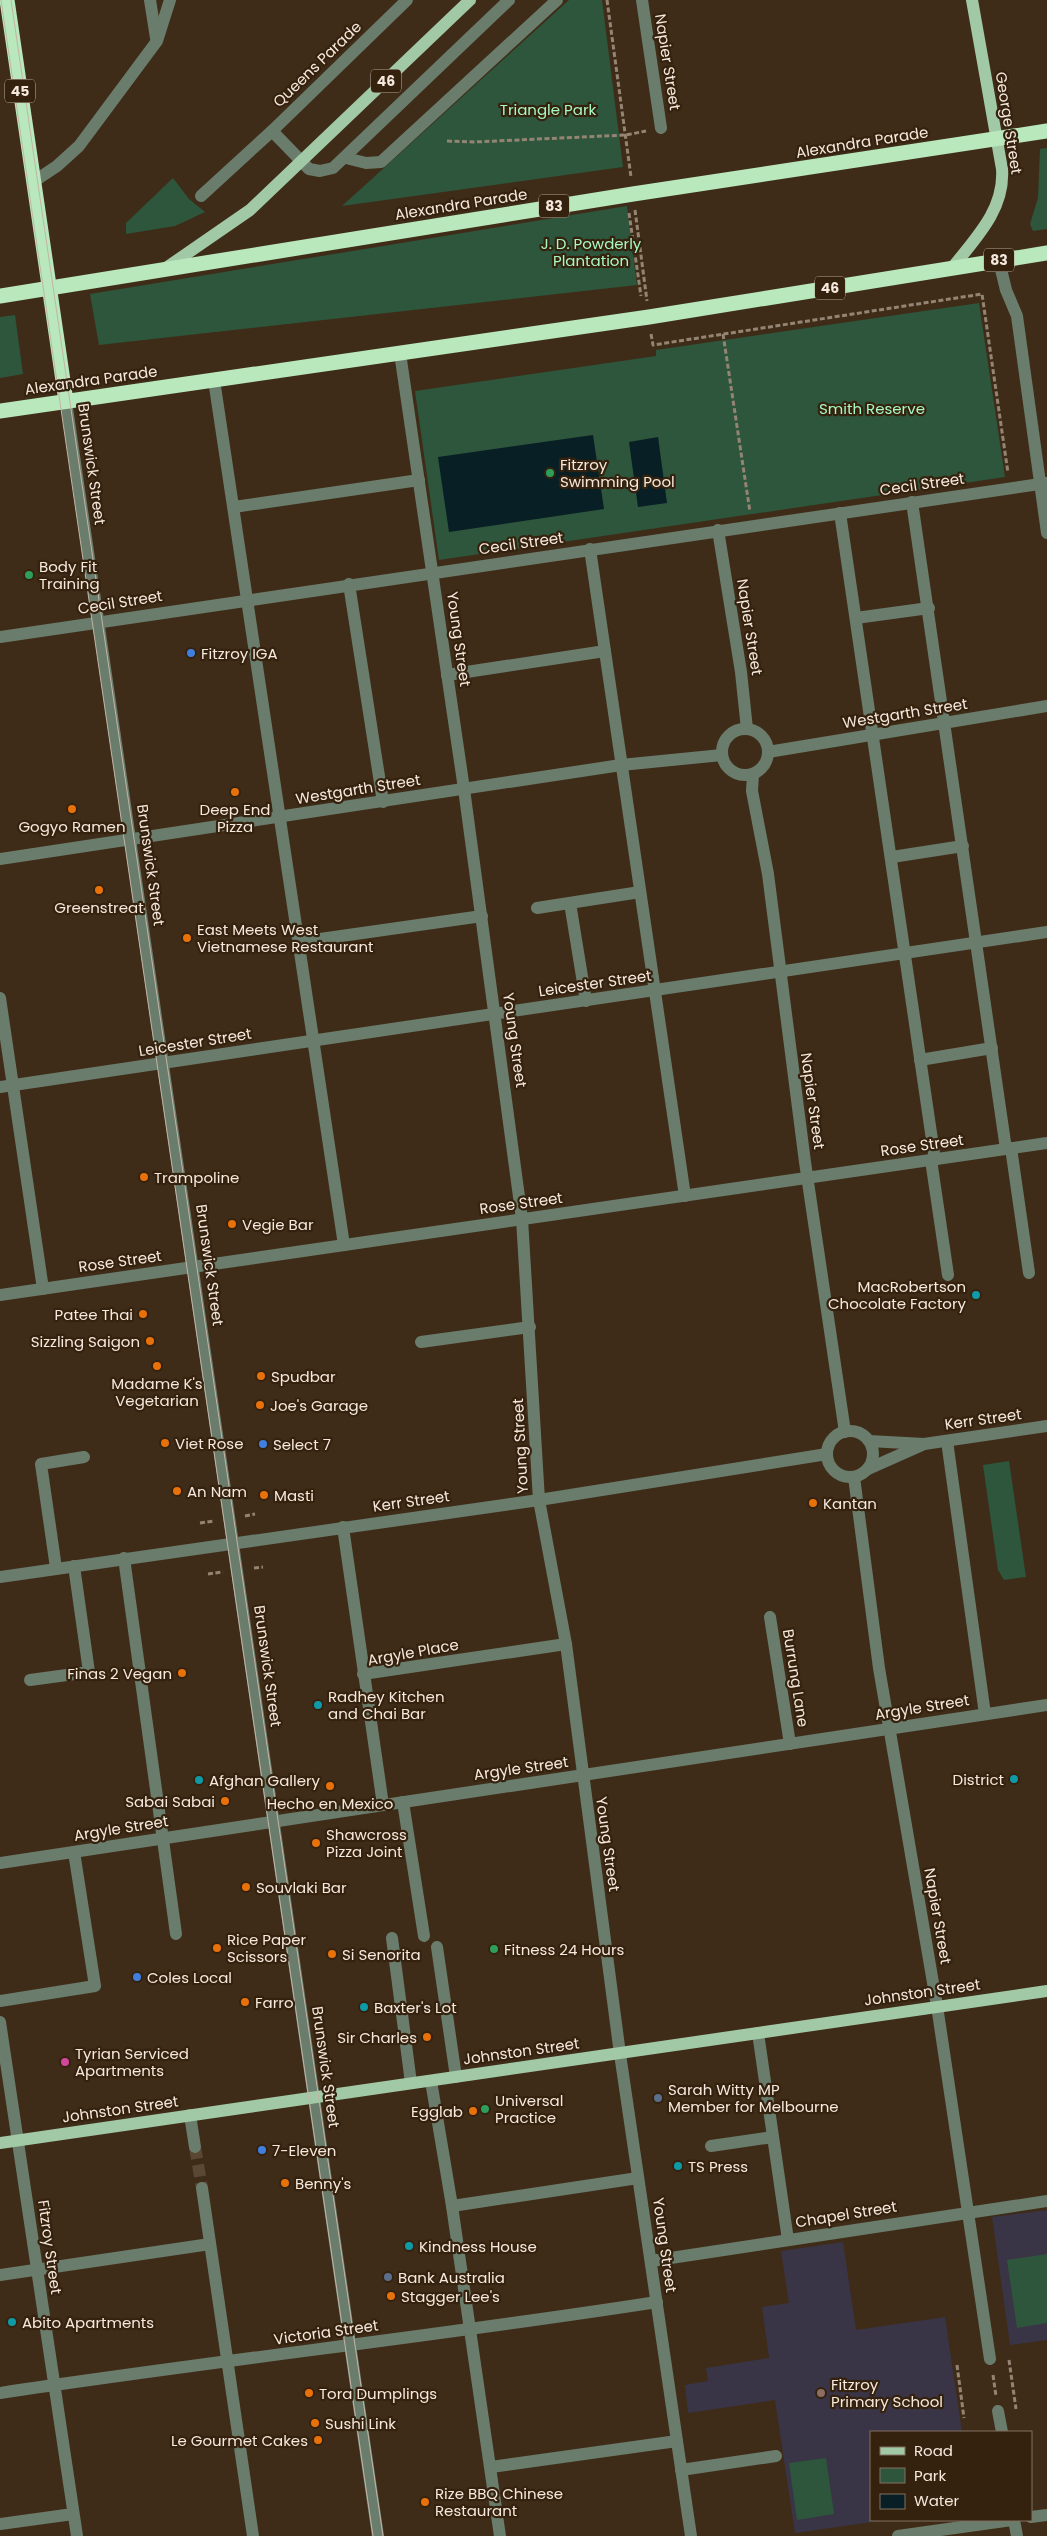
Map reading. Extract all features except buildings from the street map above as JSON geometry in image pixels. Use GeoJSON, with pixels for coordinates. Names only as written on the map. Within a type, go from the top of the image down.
{"type":"FeatureCollection","features":[{"type":"Feature","properties":{"kind":"highway","name":"Brunswick Street"},"geometry":{"type":"LineString","coordinates":[[6,0],[66,402]]}},
{"type":"Feature","properties":{"kind":"highway","name":"Alexandra Parade"},"geometry":{"type":"LineString","coordinates":[[0,296],[633,194],[1047,131]]}},
{"type":"Feature","properties":{"kind":"highway","name":"Alexandra Parade"},"geometry":{"type":"LineString","coordinates":[[0,411],[649,317],[1047,253]]}},
{"type":"Feature","properties":{"kind":"main road","name":"46"},"geometry":{"type":"LineString","coordinates":[[164,270],[250,210],[470,0]]}},
{"type":"Feature","properties":{"kind":"main road","name":"George Street"},"geometry":{"type":"LineString","coordinates":[[952,268],[983,229],[998,200],[1002,179],[972,0]]}},
{"type":"Feature","properties":{"kind":"main road","name":"Johnston Street"},"geometry":{"type":"LineString","coordinates":[[0,2143],[1047,1991]]}},
{"type":"Feature","properties":{"kind":"street"},"geometry":{"type":"LineString","coordinates":[[150,0],[157,41]]}},
{"type":"Feature","properties":{"kind":"street"},"geometry":{"type":"LineString","coordinates":[[33,182],[57,166],[79,146],[157,41],[170,0]]}},
{"type":"Feature","properties":{"kind":"street","name":"Queens Parade"},"geometry":{"type":"LineString","coordinates":[[202,196],[407,0]]}},
{"type":"Feature","properties":{"kind":"street"},"geometry":{"type":"LineString","coordinates":[[272,131],[313,171],[334,168],[509,0]]}},
{"type":"Feature","properties":{"kind":"street"},"geometry":{"type":"LineString","coordinates":[[346,158],[366,163],[380,162],[557,0]]}},
{"type":"Feature","properties":{"kind":"street","name":"Napier Street"},"geometry":{"type":"LineString","coordinates":[[642,0],[661,128]]}},
{"type":"Feature","properties":{"kind":"street"},"geometry":{"type":"LineString","coordinates":[[999,260],[1006,290],[1018,316],[1043,483],[1047,533]]}},
{"type":"Feature","properties":{"kind":"street","name":"Young Street"},"geometry":{"type":"LineString","coordinates":[[400,352],[482,916],[522,1219],[539,1500],[566,1644],[620,2054],[691,2536]]}},
{"type":"Feature","properties":{"kind":"street"},"geometry":{"type":"LineString","coordinates":[[214,380],[344,1245]]}},
{"type":"Feature","properties":{"kind":"street","name":"Brunswick Street"},"geometry":{"type":"LineString","coordinates":[[66,402],[378,2536]]}},
{"type":"Feature","properties":{"kind":"street"},"geometry":{"type":"LineString","coordinates":[[234,507],[419,480]]}},
{"type":"Feature","properties":{"kind":"street","name":"Cecil Street"},"geometry":{"type":"LineString","coordinates":[[0,637],[1043,483]]}},
{"type":"Feature","properties":{"kind":"street"},"geometry":{"type":"LineString","coordinates":[[912,502],[992,1048],[1029,1273]]}},
{"type":"Feature","properties":{"kind":"street"},"geometry":{"type":"LineString","coordinates":[[840,513],[892,856],[948,1275]]}},
{"type":"Feature","properties":{"kind":"street","name":"Napier Street"},"geometry":{"type":"LineString","coordinates":[[718,530],[741,672],[747,729]]}},
{"type":"Feature","properties":{"kind":"street"},"geometry":{"type":"LineString","coordinates":[[590,549],[685,1196]]}},
{"type":"Feature","properties":{"kind":"street"},"geometry":{"type":"LineString","coordinates":[[349,584],[383,802]]}},
{"type":"Feature","properties":{"kind":"street"},"geometry":{"type":"LineString","coordinates":[[856,618],[929,608]]}},
{"type":"Feature","properties":{"kind":"street"},"geometry":{"type":"LineString","coordinates":[[447,675],[605,651]]}},
{"type":"Feature","properties":{"kind":"street","name":"Westgarth Street"},"geometry":{"type":"LineString","coordinates":[[768,752],[1047,706]]}},
{"type":"Feature","properties":{"kind":"street"},"geometry":{"type":"LineString","coordinates":[[747,729],[759,734],[767,745],[768,752],[764,765],[753,774],[746,775],[731,770],[722,755],[724,742],[728,737],[740,730],[747,729]]}},
{"type":"Feature","properties":{"kind":"street","name":"Westgarth Street"},"geometry":{"type":"LineString","coordinates":[[0,859],[621,765],[722,755]]}},
{"type":"Feature","properties":{"kind":"street","name":"Napier Street"},"geometry":{"type":"LineString","coordinates":[[753,774],[752,790],[768,874],[779,972],[807,1179],[845,1432]]}},
{"type":"Feature","properties":{"kind":"street"},"geometry":{"type":"LineString","coordinates":[[892,856],[963,846]]}},
{"type":"Feature","properties":{"kind":"street"},"geometry":{"type":"LineString","coordinates":[[537,908],[640,892]]}},
{"type":"Feature","properties":{"kind":"street"},"geometry":{"type":"LineString","coordinates":[[570,903],[586,1000]]}},
{"type":"Feature","properties":{"kind":"street"},"geometry":{"type":"LineString","coordinates":[[299,942],[482,916]]}},
{"type":"Feature","properties":{"kind":"street","name":"Leicester Street"},"geometry":{"type":"LineString","coordinates":[[6,1086],[1047,932]]}},
{"type":"Feature","properties":{"kind":"street"},"geometry":{"type":"LineString","coordinates":[[0,998],[6,1086],[43,1289]]}},
{"type":"Feature","properties":{"kind":"street"},"geometry":{"type":"LineString","coordinates":[[920,1060],[992,1048]]}},
{"type":"Feature","properties":{"kind":"street","name":"Rose Street"},"geometry":{"type":"LineString","coordinates":[[0,1295],[1047,1143]]}},
{"type":"Feature","properties":{"kind":"street"},"geometry":{"type":"LineString","coordinates":[[421,1342],[530,1327]]}},
{"type":"Feature","properties":{"kind":"street","name":"Kerr Street"},"geometry":{"type":"LineString","coordinates":[[869,1441],[924,1444],[1047,1426]]}},
{"type":"Feature","properties":{"kind":"street"},"geometry":{"type":"LineString","coordinates":[[845,1432],[859,1433],[869,1441],[873,1455],[868,1469],[854,1477],[838,1474],[828,1462],[827,1454],[834,1437],[845,1432]]}},
{"type":"Feature","properties":{"kind":"street"},"geometry":{"type":"LineString","coordinates":[[947,1441],[985,1714]]}},
{"type":"Feature","properties":{"kind":"street","name":"Kerr Street"},"geometry":{"type":"LineString","coordinates":[[868,1469],[924,1444]]}},
{"type":"Feature","properties":{"kind":"street","name":"Kerr Street"},"geometry":{"type":"LineString","coordinates":[[0,1576],[539,1500],[827,1454]]}},
{"type":"Feature","properties":{"kind":"street"},"geometry":{"type":"LineString","coordinates":[[56,1568],[41,1464],[84,1457]]}},
{"type":"Feature","properties":{"kind":"street","name":"Napier Street"},"geometry":{"type":"LineString","coordinates":[[854,1477],[889,1729],[937,2006],[990,2360]]}},
{"type":"Feature","properties":{"kind":"street"},"geometry":{"type":"LineString","coordinates":[[343,1527],[364,1674]]}},
{"type":"Feature","properties":{"kind":"street"},"geometry":{"type":"LineString","coordinates":[[124,1558],[176,1934]]}},
{"type":"Feature","properties":{"kind":"street"},"geometry":{"type":"LineString","coordinates":[[30,1680],[89,1672],[74,1566]]}},
{"type":"Feature","properties":{"kind":"street","name":"Burrung Lane"},"geometry":{"type":"LineString","coordinates":[[770,1617],[790,1744]]}},
{"type":"Feature","properties":{"kind":"street","name":"Argyle Place"},"geometry":{"type":"LineString","coordinates":[[383,1805],[364,1674],[566,1644]]}},
{"type":"Feature","properties":{"kind":"street","name":"Argyle Street"},"geometry":{"type":"LineString","coordinates":[[0,1863],[1047,1705]]}},
{"type":"Feature","properties":{"kind":"street"},"geometry":{"type":"LineString","coordinates":[[403,1802],[424,1936]]}},
{"type":"Feature","properties":{"kind":"street"},"geometry":{"type":"LineString","coordinates":[[0,2001],[95,1986],[74,1852]]}},
{"type":"Feature","properties":{"kind":"street"},"geometry":{"type":"LineString","coordinates":[[392,1938],[411,2083]]}},
{"type":"Feature","properties":{"kind":"street"},"geometry":{"type":"LineString","coordinates":[[437,1947],[456,2077]]}},
{"type":"Feature","properties":{"kind":"street","name":"Fitzroy Street"},"geometry":{"type":"LineString","coordinates":[[0,2022],[77,2536]]}},
{"type":"Feature","properties":{"kind":"street"},"geometry":{"type":"LineString","coordinates":[[758,2033],[788,2240]]}},
{"type":"Feature","properties":{"kind":"street"},"geometry":{"type":"LineString","coordinates":[[431,2080],[452,2206],[500,2536]]}},
{"type":"Feature","properties":{"kind":"street"},"geometry":{"type":"LineString","coordinates":[[190,2115],[195,2147]]}},
{"type":"Feature","properties":{"kind":"street"},"geometry":{"type":"LineString","coordinates":[[712,2146],[773,2137]]}},
{"type":"Feature","properties":{"kind":"street"},"geometry":{"type":"LineString","coordinates":[[452,2206],[638,2178]]}},
{"type":"Feature","properties":{"kind":"street"},"geometry":{"type":"LineString","coordinates":[[202,2188],[253,2536]]}},
{"type":"Feature","properties":{"kind":"street","name":"Chapel Street"},"geometry":{"type":"LineString","coordinates":[[651,2261],[1047,2201]]}},
{"type":"Feature","properties":{"kind":"street"},"geometry":{"type":"LineString","coordinates":[[0,2275],[210,2244]]}},
{"type":"Feature","properties":{"kind":"street","name":"Victoria Street"},"geometry":{"type":"LineString","coordinates":[[0,2392],[350,2344],[469,2331],[657,2302]]}},
{"type":"Feature","properties":{"kind":"street"},"geometry":{"type":"LineString","coordinates":[[998,2411],[1002,2431]]}},
{"type":"Feature","properties":{"kind":"street"},"geometry":{"type":"LineString","coordinates":[[491,2467],[677,2441]]}},
{"type":"Feature","properties":{"kind":"street"},"geometry":{"type":"LineString","coordinates":[[682,2470],[776,2456]]}},
{"type":"Feature","properties":{"kind":"street"},"geometry":{"type":"LineString","coordinates":[[0,2524],[73,2514]]}},
{"type":"Feature","properties":{"kind":"street"},"geometry":{"type":"LineString","coordinates":[[1032,2517],[1047,2515]]}},
{"type":"Feature","properties":{"kind":"street"},"geometry":{"type":"LineString","coordinates":[[898,2536],[1006,2521]]}},
{"type":"Feature","properties":{"kind":"street"},"geometry":{"type":"LineString","coordinates":[[1013,2521],[1017,2536]]}},
{"type":"Feature","properties":{"kind":"path"},"geometry":{"type":"LineString","coordinates":[[607,0],[630,169]]}},
{"type":"Feature","properties":{"kind":"path"},"geometry":{"type":"LineString","coordinates":[[448,141],[474,142],[626,135]]}},
{"type":"Feature","properties":{"kind":"path"},"geometry":{"type":"LineString","coordinates":[[635,212],[646,296]]}},
{"type":"Feature","properties":{"kind":"path"},"geometry":{"type":"LineString","coordinates":[[630,213],[641,296]]}},
{"type":"Feature","properties":{"kind":"path"},"geometry":{"type":"LineString","coordinates":[[653,344],[982,294],[1010,488]]}},
{"type":"Feature","properties":{"kind":"path"},"geometry":{"type":"LineString","coordinates":[[718,530],[751,514],[723,334]]}},
{"type":"Feature","properties":{"kind":"path"},"geometry":{"type":"LineString","coordinates":[[990,2360],[998,2411]]}},
{"type":"Feature","properties":{"kind":"path"},"geometry":{"type":"LineString","coordinates":[[1009,2360],[1016,2409]]}},
{"type":"Feature","properties":{"kind":"path"},"geometry":{"type":"LineString","coordinates":[[956,2365],[964,2418]]}},
{"type":"Feature","properties":{"kind":"shaded area"},"geometry":{"type":"Polygon","coordinates":[[[1047,2210],[1047,2340],[1010,2345],[992,2217],[1047,2210]]]}},
{"type":"Feature","properties":{"kind":"shaded area","name":"Fitzroy Primary School"},"geometry":{"type":"Polygon","coordinates":[[[843,2242],[856,2330],[945,2317],[962,2431],[870,2431],[870,2521],[879,2521],[795,2533],[775,2400],[688,2413],[685,2385],[708,2381],[706,2368],[769,2358],[762,2307],[789,2303],[781,2251],[843,2242]]]}},
{"type":"Feature","properties":{"kind":"green space","name":"Triangle Park"},"geometry":{"type":"Polygon","coordinates":[[[569,0],[602,0],[623,167],[342,206],[569,0]]]}},
{"type":"Feature","properties":{"kind":"green space"},"geometry":{"type":"Polygon","coordinates":[[[1047,148],[1047,229],[1033,231],[1030,224],[1038,198],[1040,149],[1047,148]]]}},
{"type":"Feature","properties":{"kind":"green space"},"geometry":{"type":"Polygon","coordinates":[[[173,178],[189,199],[205,212],[175,226],[126,234],[126,223],[173,178]]]}},
{"type":"Feature","properties":{"kind":"green space","name":"J. D. Powderly Plantation"},"geometry":{"type":"Polygon","coordinates":[[[627,206],[637,285],[99,345],[90,294],[627,206]]]}},
{"type":"Feature","properties":{"kind":"green space","name":"Smith Reserve"},"geometry":{"type":"Polygon","coordinates":[[[979,303],[1005,477],[439,560],[415,391],[656,356],[656,350],[979,303]]]}},
{"type":"Feature","properties":{"kind":"green space"},"geometry":{"type":"Polygon","coordinates":[[[15,315],[23,374],[0,378],[0,317],[15,315]]]}},
{"type":"Feature","properties":{"kind":"green space"},"geometry":{"type":"Polygon","coordinates":[[[1009,1461],[1026,1577],[1004,1580],[998,1570],[983,1465],[1009,1461]]]}},
{"type":"Feature","properties":{"kind":"green space"},"geometry":{"type":"Polygon","coordinates":[[[1047,2254],[1047,2323],[1017,2328],[1007,2260],[1047,2254]]]}},
{"type":"Feature","properties":{"kind":"green space"},"geometry":{"type":"Polygon","coordinates":[[[826,2458],[834,2514],[797,2520],[789,2463],[826,2458]]]}},
{"type":"Feature","properties":{"kind":"water"},"geometry":{"type":"Polygon","coordinates":[[[593,435],[604,509],[449,532],[438,457],[593,435]]]}},
{"type":"Feature","properties":{"kind":"water"},"geometry":{"type":"Polygon","coordinates":[[[658,437],[667,503],[638,507],[629,442],[658,437]]]}},
{"type":"Feature","properties":{"kind":"tunnel"},"geometry":{"type":"LineString","coordinates":[[195,2147],[202,2188]]}},
{"type":"Feature","properties":{"kind":"tram line"},"geometry":{"type":"LineString","coordinates":[[1,0],[373,2536]]}},
{"type":"Feature","properties":{"kind":"tram line"},"geometry":{"type":"LineString","coordinates":[[11,0],[383,2536]]}},
{"type":"Feature","properties":{"kind":"place","name":"Fitzroy Swimming Pool"},"geometry":{"type":"Point","coordinates":[550,473]}},
{"type":"Feature","properties":{"kind":"place","name":"Body Fit Training"},"geometry":{"type":"Point","coordinates":[29,575]}},
{"type":"Feature","properties":{"kind":"place","name":"Fitzroy IGA"},"geometry":{"type":"Point","coordinates":[191,653]}},
{"type":"Feature","properties":{"kind":"place","name":"Deep End Pizza"},"geometry":{"type":"Point","coordinates":[235,792]}},
{"type":"Feature","properties":{"kind":"place","name":"Gogyo Ramen"},"geometry":{"type":"Point","coordinates":[72,809]}},
{"type":"Feature","properties":{"kind":"place","name":"Greenstreat"},"geometry":{"type":"Point","coordinates":[99,890]}},
{"type":"Feature","properties":{"kind":"place","name":"East Meets West Vietnamese Restaurant"},"geometry":{"type":"Point","coordinates":[187,938]}},
{"type":"Feature","properties":{"kind":"place","name":"Trampoline"},"geometry":{"type":"Point","coordinates":[144,1177]}},
{"type":"Feature","properties":{"kind":"place","name":"Vegie Bar"},"geometry":{"type":"Point","coordinates":[232,1224]}},
{"type":"Feature","properties":{"kind":"place","name":"MacRobertson Chocolate Factory"},"geometry":{"type":"Point","coordinates":[976,1295]}},
{"type":"Feature","properties":{"kind":"place","name":"Patee Thai"},"geometry":{"type":"Point","coordinates":[143,1314]}},
{"type":"Feature","properties":{"kind":"place","name":"Sizzling Saigon"},"geometry":{"type":"Point","coordinates":[150,1341]}},
{"type":"Feature","properties":{"kind":"place","name":"Madame K's Vegetarian"},"geometry":{"type":"Point","coordinates":[157,1366]}},
{"type":"Feature","properties":{"kind":"place","name":"Spudbar"},"geometry":{"type":"Point","coordinates":[261,1376]}},
{"type":"Feature","properties":{"kind":"place","name":"Joe's Garage"},"geometry":{"type":"Point","coordinates":[260,1405]}},
{"type":"Feature","properties":{"kind":"place","name":"Viet Rose"},"geometry":{"type":"Point","coordinates":[165,1443]}},
{"type":"Feature","properties":{"kind":"place","name":"Select 7"},"geometry":{"type":"Point","coordinates":[263,1444]}},
{"type":"Feature","properties":{"kind":"place","name":"An Nam"},"geometry":{"type":"Point","coordinates":[177,1491]}},
{"type":"Feature","properties":{"kind":"place","name":"Masti"},"geometry":{"type":"Point","coordinates":[264,1495]}},
{"type":"Feature","properties":{"kind":"place","name":"Kantan"},"geometry":{"type":"Point","coordinates":[813,1503]}},
{"type":"Feature","properties":{"kind":"place","name":"Finas 2 Vegan"},"geometry":{"type":"Point","coordinates":[182,1673]}},
{"type":"Feature","properties":{"kind":"place","name":"Radhey Kitchen and Chai Bar"},"geometry":{"type":"Point","coordinates":[318,1705]}},
{"type":"Feature","properties":{"kind":"place","name":"District"},"geometry":{"type":"Point","coordinates":[1014,1779]}},
{"type":"Feature","properties":{"kind":"place","name":"Afghan Gallery"},"geometry":{"type":"Point","coordinates":[199,1780]}},
{"type":"Feature","properties":{"kind":"place","name":"Hecho en Mexico"},"geometry":{"type":"Point","coordinates":[330,1786]}},
{"type":"Feature","properties":{"kind":"place","name":"Sabai Sabai"},"geometry":{"type":"Point","coordinates":[225,1801]}},
{"type":"Feature","properties":{"kind":"place","name":"Shawcross Pizza Joint"},"geometry":{"type":"Point","coordinates":[316,1843]}},
{"type":"Feature","properties":{"kind":"place","name":"Souvlaki Bar"},"geometry":{"type":"Point","coordinates":[246,1887]}},
{"type":"Feature","properties":{"kind":"place","name":"Rice Paper Scissors"},"geometry":{"type":"Point","coordinates":[217,1948]}},
{"type":"Feature","properties":{"kind":"place","name":"Fitness 24 Hours"},"geometry":{"type":"Point","coordinates":[494,1949]}},
{"type":"Feature","properties":{"kind":"place","name":"Si Senorita"},"geometry":{"type":"Point","coordinates":[332,1954]}},
{"type":"Feature","properties":{"kind":"place","name":"Coles Local"},"geometry":{"type":"Point","coordinates":[137,1977]}},
{"type":"Feature","properties":{"kind":"place","name":"Farro"},"geometry":{"type":"Point","coordinates":[245,2002]}},
{"type":"Feature","properties":{"kind":"place","name":"Baxter's Lot"},"geometry":{"type":"Point","coordinates":[364,2007]}},
{"type":"Feature","properties":{"kind":"place","name":"Sir Charles"},"geometry":{"type":"Point","coordinates":[427,2037]}},
{"type":"Feature","properties":{"kind":"place","name":"Tyrian Serviced Apartments"},"geometry":{"type":"Point","coordinates":[65,2062]}},
{"type":"Feature","properties":{"kind":"place","name":"Sarah Witty MP Member for Melbourne"},"geometry":{"type":"Point","coordinates":[658,2098]}},
{"type":"Feature","properties":{"kind":"place","name":"Universal Practice"},"geometry":{"type":"Point","coordinates":[485,2109]}},
{"type":"Feature","properties":{"kind":"place","name":"Egglab"},"geometry":{"type":"Point","coordinates":[473,2111]}},
{"type":"Feature","properties":{"kind":"place","name":"7-Eleven"},"geometry":{"type":"Point","coordinates":[262,2150]}},
{"type":"Feature","properties":{"kind":"place","name":"TS Press"},"geometry":{"type":"Point","coordinates":[678,2166]}},
{"type":"Feature","properties":{"kind":"place","name":"Benny's"},"geometry":{"type":"Point","coordinates":[285,2183]}},
{"type":"Feature","properties":{"kind":"place","name":"Kindness House"},"geometry":{"type":"Point","coordinates":[409,2246]}},
{"type":"Feature","properties":{"kind":"place","name":"Bank Australia"},"geometry":{"type":"Point","coordinates":[388,2277]}},
{"type":"Feature","properties":{"kind":"place","name":"Stagger Lee's"},"geometry":{"type":"Point","coordinates":[391,2296]}},
{"type":"Feature","properties":{"kind":"place","name":"Abito Apartments"},"geometry":{"type":"Point","coordinates":[12,2322]}},
{"type":"Feature","properties":{"kind":"place","name":"Tora Dumplings"},"geometry":{"type":"Point","coordinates":[309,2393]}},
{"type":"Feature","properties":{"kind":"place","name":"Fitzroy Primary School"},"geometry":{"type":"Point","coordinates":[821,2393]}},
{"type":"Feature","properties":{"kind":"place","name":"Sushi Link"},"geometry":{"type":"Point","coordinates":[315,2423]}},
{"type":"Feature","properties":{"kind":"place","name":"Le Gourmet Cakes"},"geometry":{"type":"Point","coordinates":[318,2440]}},
{"type":"Feature","properties":{"kind":"place","name":"Rize BBQ Chinese Restaurant"},"geometry":{"type":"Point","coordinates":[425,2502]}}]}
